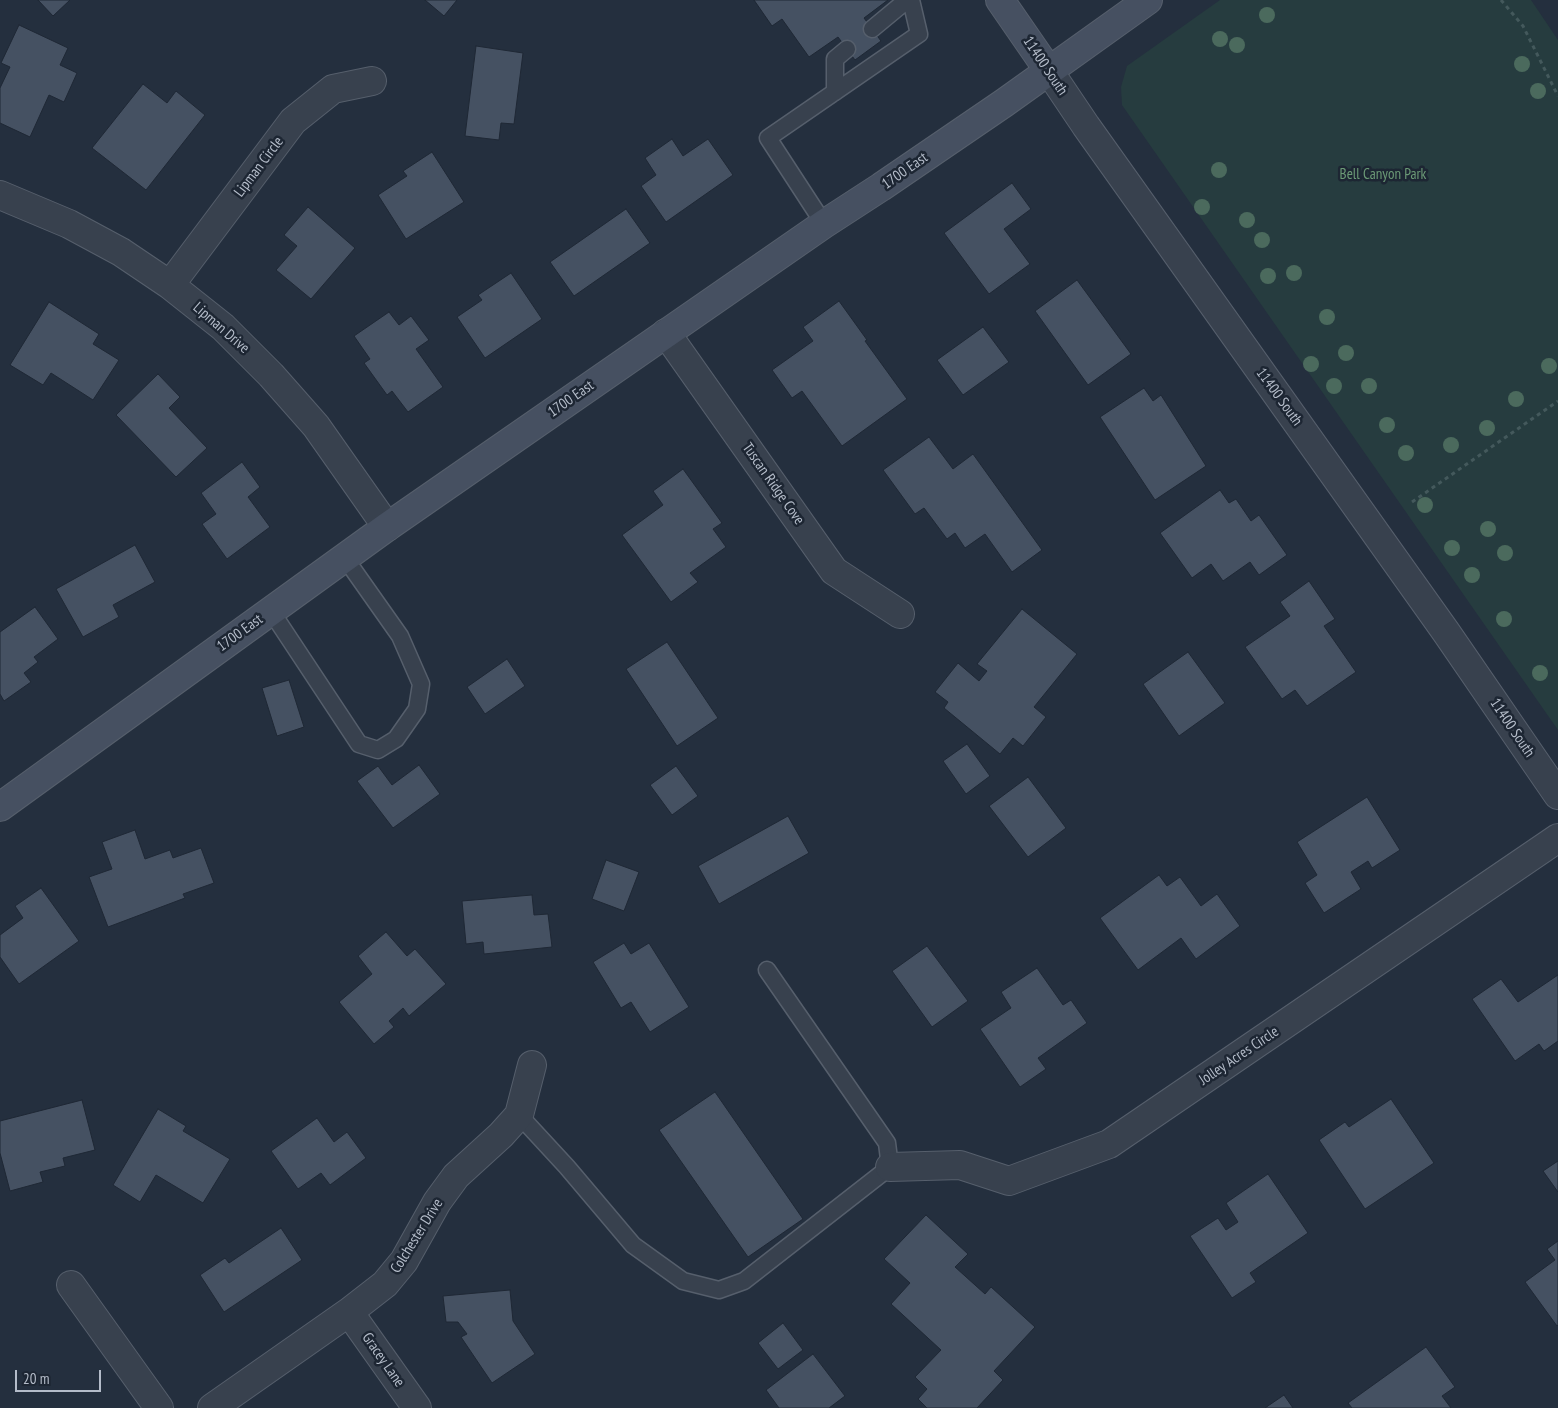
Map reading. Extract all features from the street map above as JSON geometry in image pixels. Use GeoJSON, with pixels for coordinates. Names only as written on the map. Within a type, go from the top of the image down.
{"type":"FeatureCollection","features":[{"type":"Feature","properties":{"kind":"main road","name":"11400 South"},"geometry":{"type":"LineString","coordinates":[[1000,0],[1049,71]]}},
{"type":"Feature","properties":{"kind":"main road","name":"1700 East"},"geometry":{"type":"LineString","coordinates":[[0,807],[387,527],[824,224],[1049,71],[1148,0]]}},
{"type":"Feature","properties":{"kind":"street","name":"11400 South"},"geometry":{"type":"LineString","coordinates":[[1049,71],[1446,632],[1558,795]]}},
{"type":"Feature","properties":{"kind":"street","name":"Lipman Circle"},"geometry":{"type":"LineString","coordinates":[[170,285],[293,121],[333,90],[372,81]]}},
{"type":"Feature","properties":{"kind":"street","name":"Lipman Drive"},"geometry":{"type":"LineString","coordinates":[[0,195],[70,224],[121,252],[170,285],[223,327],[272,375],[316,426],[387,527]]}},
{"type":"Feature","properties":{"kind":"street","name":"Tuscan Ridge Cove"},"geometry":{"type":"LineString","coordinates":[[666,333],[834,571],[900,614]]}},
{"type":"Feature","properties":{"kind":"street","name":"Jolley Acres Circle"},"geometry":{"type":"LineString","coordinates":[[890,1167],[960,1165],[1009,1181],[1109,1144],[1558,838]]}},
{"type":"Feature","properties":{"kind":"street","name":"Colchester Drive"},"geometry":{"type":"LineString","coordinates":[[212,1408],[349,1312],[385,1284],[404,1261],[437,1202],[456,1176],[502,1135],[519,1115],[532,1065]]}},
{"type":"Feature","properties":{"kind":"street"},"geometry":{"type":"LineString","coordinates":[[71,1285],[160,1408]]}},
{"type":"Feature","properties":{"kind":"street","name":"Gracey Lane"},"geometry":{"type":"LineString","coordinates":[[349,1312],[417,1408]]}},
{"type":"Feature","properties":{"kind":"lane"},"geometry":{"type":"LineString","coordinates":[[824,224],[768,138],[919,34],[909,0],[872,29]]}},
{"type":"Feature","properties":{"kind":"lane"},"geometry":{"type":"LineString","coordinates":[[835,92],[835,59],[847,49]]}},
{"type":"Feature","properties":{"kind":"lane"},"geometry":{"type":"LineString","coordinates":[[271,611],[359,744],[378,750],[396,739],[417,709],[420,684],[400,636],[344,558]]}},
{"type":"Feature","properties":{"kind":"lane"},"geometry":{"type":"LineString","coordinates":[[519,1115],[567,1167],[633,1245],[683,1281],[720,1290],[744,1282],[890,1167],[887,1143],[767,970]]}},
{"type":"Feature","properties":{"kind":"path"},"geometry":{"type":"LineString","coordinates":[[1501,0],[1524,26],[1558,96]]}},
{"type":"Feature","properties":{"kind":"path"},"geometry":{"type":"LineString","coordinates":[[1412,502],[1558,401]]}},
{"type":"Feature","properties":{"kind":"green space","name":"Bell Canyon Park"},"geometry":{"type":"Polygon","coordinates":[[[1220,0],[1531,0],[1558,40],[1558,730],[1122,105],[1121,87],[1127,66],[1220,0]]]}},
{"type":"Feature","properties":{"kind":"building"},"geometry":{"type":"Polygon","coordinates":[[[38,0],[70,0],[53,16],[38,0]]]}},
{"type":"Feature","properties":{"kind":"building"},"geometry":{"type":"Polygon","coordinates":[[[425,0],[457,0],[444,16],[425,0]]]}},
{"type":"Feature","properties":{"kind":"building"},"geometry":{"type":"Polygon","coordinates":[[[754,0],[888,0],[864,18],[881,41],[855,60],[838,37],[809,57],[782,19],[772,26],[754,0]]]}},
{"type":"Feature","properties":{"kind":"building"},"geometry":{"type":"Polygon","coordinates":[[[19,25],[68,48],[60,65],[77,73],[64,102],[49,95],[30,137],[0,123],[0,88],[10,67],[1,63],[19,25]]]}},
{"type":"Feature","properties":{"kind":"building"},"geometry":{"type":"Polygon","coordinates":[[[476,46],[523,53],[514,124],[501,123],[499,140],[465,136],[476,46]]]}},
{"type":"Feature","properties":{"kind":"building"},"geometry":{"type":"Polygon","coordinates":[[[143,84],[167,103],[176,91],[205,115],[146,190],[92,148],[143,84]]]}},
{"type":"Feature","properties":{"kind":"building"},"geometry":{"type":"Polygon","coordinates":[[[672,139],[683,156],[708,139],[733,175],[666,222],[641,186],[656,175],[645,158],[672,139]]]}},
{"type":"Feature","properties":{"kind":"building"},"geometry":{"type":"Polygon","coordinates":[[[432,152],[464,202],[406,239],[378,195],[407,176],[403,171],[432,152]]]}},
{"type":"Feature","properties":{"kind":"building"},"geometry":{"type":"Polygon","coordinates":[[[1012,183],[1031,209],[1004,229],[1030,264],[989,294],[944,233],[1012,183]]]}},
{"type":"Feature","properties":{"kind":"building"},"geometry":{"type":"Polygon","coordinates":[[[308,207],[355,248],[311,299],[276,270],[297,246],[284,235],[308,207]]]}},
{"type":"Feature","properties":{"kind":"building"},"geometry":{"type":"Polygon","coordinates":[[[626,209],[650,243],[574,296],[550,262],[626,209]]]}},
{"type":"Feature","properties":{"kind":"building"},"geometry":{"type":"Polygon","coordinates":[[[511,273],[542,319],[485,358],[457,317],[482,300],[478,295],[511,273]]]}},
{"type":"Feature","properties":{"kind":"building"},"geometry":{"type":"Polygon","coordinates":[[[1077,280],[1131,354],[1088,385],[1035,311],[1077,280]]]}},
{"type":"Feature","properties":{"kind":"building"},"geometry":{"type":"Polygon","coordinates":[[[839,301],[907,399],[842,446],[802,391],[792,398],[772,370],[813,341],[803,327],[839,301]]]}},
{"type":"Feature","properties":{"kind":"building"},"geometry":{"type":"Polygon","coordinates":[[[49,302],[99,334],[93,344],[119,360],[93,400],[51,373],[43,385],[10,365],[49,302]]]}},
{"type":"Feature","properties":{"kind":"building"},"geometry":{"type":"Polygon","coordinates":[[[389,312],[399,325],[411,316],[429,340],[416,349],[443,387],[408,412],[392,391],[387,395],[364,363],[370,359],[354,336],[389,312]]]}},
{"type":"Feature","properties":{"kind":"building"},"geometry":{"type":"Polygon","coordinates":[[[983,327],[1009,362],[963,395],[937,360],[983,327]]]}},
{"type":"Feature","properties":{"kind":"building"},"geometry":{"type":"Polygon","coordinates":[[[158,374],[180,397],[169,408],[207,448],[176,477],[116,415],[158,374]]]}},
{"type":"Feature","properties":{"kind":"building"},"geometry":{"type":"Polygon","coordinates":[[[1144,388],[1153,401],[1161,395],[1206,466],[1155,500],[1100,417],[1144,388]]]}},
{"type":"Feature","properties":{"kind":"building"},"geometry":{"type":"Polygon","coordinates":[[[929,437],[953,469],[973,454],[1042,550],[1012,572],[985,534],[965,548],[955,533],[947,539],[924,508],[915,514],[883,470],[929,437]]]}},
{"type":"Feature","properties":{"kind":"building"},"geometry":{"type":"Polygon","coordinates":[[[242,462],[260,487],[248,497],[270,527],[227,559],[202,524],[216,514],[201,493],[242,462]]]}},
{"type":"Feature","properties":{"kind":"building"},"geometry":{"type":"Polygon","coordinates":[[[683,469],[722,523],[713,529],[726,547],[690,573],[698,582],[671,602],[622,535],[663,505],[653,491],[683,469]]]}},
{"type":"Feature","properties":{"kind":"building"},"geometry":{"type":"Polygon","coordinates":[[[1220,490],[1229,503],[1236,499],[1251,521],[1259,515],[1287,555],[1259,575],[1250,562],[1223,581],[1211,564],[1192,578],[1160,533],[1220,490]]]}},
{"type":"Feature","properties":{"kind":"building"},"geometry":{"type":"Polygon","coordinates":[[[135,545],[155,582],[113,605],[119,617],[83,637],[56,589],[135,545]]]}},
{"type":"Feature","properties":{"kind":"building"},"geometry":{"type":"Polygon","coordinates":[[[1309,581],[1335,619],[1324,626],[1356,672],[1307,706],[1295,690],[1282,699],[1245,647],[1290,616],[1280,602],[1309,581]]]}},
{"type":"Feature","properties":{"kind":"building"},"geometry":{"type":"Polygon","coordinates":[[[35,607],[58,639],[34,657],[38,662],[24,673],[31,682],[4,701],[0,694],[0,632],[35,607]]]}},
{"type":"Feature","properties":{"kind":"building"},"geometry":{"type":"Polygon","coordinates":[[[1022,609],[1077,654],[1034,707],[1046,717],[1023,746],[1013,738],[1000,754],[944,708],[948,702],[935,692],[958,663],[979,681],[987,671],[977,664],[1022,609]]]}},
{"type":"Feature","properties":{"kind":"building"},"geometry":{"type":"Polygon","coordinates":[[[667,642],[718,718],[677,746],[626,669],[667,642]]]}},
{"type":"Feature","properties":{"kind":"building"},"geometry":{"type":"Polygon","coordinates":[[[1188,652],[1225,703],[1179,736],[1143,684],[1188,652]]]}},
{"type":"Feature","properties":{"kind":"building"},"geometry":{"type":"Polygon","coordinates":[[[507,659],[525,686],[485,714],[467,687],[507,659]]]}},
{"type":"Feature","properties":{"kind":"building"},"geometry":{"type":"Polygon","coordinates":[[[289,680],[304,727],[277,736],[262,688],[289,680]]]}},
{"type":"Feature","properties":{"kind":"building"},"geometry":{"type":"Polygon","coordinates":[[[967,744],[990,776],[966,794],[943,761],[967,744]]]}},
{"type":"Feature","properties":{"kind":"building"},"geometry":{"type":"Polygon","coordinates":[[[419,765],[440,794],[393,828],[357,781],[378,766],[392,785],[419,765]]]}},
{"type":"Feature","properties":{"kind":"building"},"geometry":{"type":"Polygon","coordinates":[[[676,766],[698,796],[672,815],[650,785],[676,766]]]}},
{"type":"Feature","properties":{"kind":"building"},"geometry":{"type":"Polygon","coordinates":[[[1028,777],[1066,828],[1028,857],[989,806],[1028,777]]]}},
{"type":"Feature","properties":{"kind":"building"},"geometry":{"type":"Polygon","coordinates":[[[1367,797],[1400,850],[1372,868],[1368,861],[1351,872],[1361,889],[1324,913],[1305,883],[1317,875],[1297,842],[1367,797]]]}},
{"type":"Feature","properties":{"kind":"building"},"geometry":{"type":"Polygon","coordinates":[[[788,816],[809,853],[719,904],[698,866],[788,816]]]}},
{"type":"Feature","properties":{"kind":"building"},"geometry":{"type":"Polygon","coordinates":[[[135,830],[145,859],[170,850],[173,858],[201,848],[214,883],[183,894],[185,898],[108,927],[89,877],[112,869],[102,842],[135,830]]]}},
{"type":"Feature","properties":{"kind":"building"},"geometry":{"type":"Polygon","coordinates":[[[606,860],[639,872],[624,911],[592,899],[606,860]]]}},
{"type":"Feature","properties":{"kind":"building"},"geometry":{"type":"Polygon","coordinates":[[[1159,875],[1167,886],[1180,877],[1201,906],[1217,894],[1240,926],[1196,959],[1181,938],[1138,970],[1100,918],[1159,875]]]}},
{"type":"Feature","properties":{"kind":"building"},"geometry":{"type":"Polygon","coordinates":[[[41,888],[79,941],[19,984],[0,957],[0,935],[23,918],[15,906],[41,888]]]}},
{"type":"Feature","properties":{"kind":"building"},"geometry":{"type":"Polygon","coordinates":[[[532,895],[534,915],[548,914],[552,947],[484,954],[483,942],[466,944],[462,901],[532,895]]]}},
{"type":"Feature","properties":{"kind":"building"},"geometry":{"type":"Polygon","coordinates":[[[386,932],[407,956],[415,949],[446,984],[409,1016],[403,1008],[389,1021],[394,1027],[374,1044],[339,1002],[372,974],[358,956],[386,932]]]}},
{"type":"Feature","properties":{"kind":"building"},"geometry":{"type":"Polygon","coordinates":[[[624,943],[631,954],[649,943],[689,1007],[650,1032],[631,1002],[621,1008],[593,962],[624,943]]]}},
{"type":"Feature","properties":{"kind":"building"},"geometry":{"type":"Polygon","coordinates":[[[927,946],[968,1001],[932,1027],[892,971],[927,946]]]}},
{"type":"Feature","properties":{"kind":"building"},"geometry":{"type":"Polygon","coordinates":[[[1037,968],[1063,1005],[1071,1000],[1087,1023],[1038,1058],[1046,1069],[1020,1087],[980,1029],[1011,1008],[1001,992],[1037,968]]]}},
{"type":"Feature","properties":{"kind":"building"},"geometry":{"type":"Polygon","coordinates":[[[1558,975],[1558,1041],[1544,1051],[1539,1044],[1515,1061],[1472,999],[1501,979],[1518,1002],[1558,975]]]}},
{"type":"Feature","properties":{"kind":"building"},"geometry":{"type":"Polygon","coordinates":[[[715,1092],[803,1219],[748,1257],[659,1130],[715,1092]]]}},
{"type":"Feature","properties":{"kind":"building"},"geometry":{"type":"Polygon","coordinates":[[[1391,1099],[1434,1163],[1365,1209],[1319,1140],[1345,1122],[1349,1127],[1391,1099]]]}},
{"type":"Feature","properties":{"kind":"building"},"geometry":{"type":"Polygon","coordinates":[[[82,1100],[95,1150],[63,1158],[65,1166],[40,1172],[43,1182],[10,1191],[0,1153],[0,1121],[82,1100]]]}},
{"type":"Feature","properties":{"kind":"building"},"geometry":{"type":"Polygon","coordinates":[[[158,1109],[186,1126],[183,1131],[230,1159],[203,1203],[156,1175],[140,1202],[113,1185],[158,1109]]]}},
{"type":"Feature","properties":{"kind":"building"},"geometry":{"type":"Polygon","coordinates":[[[317,1118],[334,1142],[347,1132],[366,1158],[330,1185],[321,1173],[298,1189],[271,1151],[317,1118]]]}},
{"type":"Feature","properties":{"kind":"building"},"geometry":{"type":"Polygon","coordinates":[[[1558,1161],[1558,1192],[1543,1171],[1558,1161]]]}},
{"type":"Feature","properties":{"kind":"building"},"geometry":{"type":"Polygon","coordinates":[[[1268,1174],[1308,1233],[1250,1273],[1256,1282],[1232,1298],[1190,1236],[1218,1218],[1226,1230],[1238,1222],[1226,1203],[1268,1174]]]}},
{"type":"Feature","properties":{"kind":"building"},"geometry":{"type":"Polygon","coordinates":[[[926,1215],[968,1254],[955,1267],[985,1294],[991,1287],[1035,1327],[994,1371],[1003,1380],[977,1408],[927,1408],[918,1399],[927,1389],[915,1377],[941,1350],[891,1304],[910,1283],[884,1259],[926,1215]]]}},
{"type":"Feature","properties":{"kind":"building"},"geometry":{"type":"Polygon","coordinates":[[[281,1228],[302,1260],[224,1312],[200,1275],[225,1258],[229,1263],[281,1228]]]}},
{"type":"Feature","properties":{"kind":"building"},"geometry":{"type":"Polygon","coordinates":[[[1558,1241],[1557,1326],[1525,1282],[1555,1260],[1547,1249],[1558,1241]]]}},
{"type":"Feature","properties":{"kind":"building"},"geometry":{"type":"Polygon","coordinates":[[[510,1290],[513,1321],[535,1354],[492,1383],[461,1337],[467,1334],[458,1322],[446,1322],[443,1296],[510,1290]]]}},
{"type":"Feature","properties":{"kind":"building"},"geometry":{"type":"Polygon","coordinates":[[[783,1323],[803,1350],[778,1369],[758,1343],[783,1323]]]}},
{"type":"Feature","properties":{"kind":"building"},"geometry":{"type":"Polygon","coordinates":[[[1426,1347],[1455,1387],[1442,1396],[1451,1408],[1352,1408],[1348,1403],[1426,1347]]]}},
{"type":"Feature","properties":{"kind":"building"},"geometry":{"type":"Polygon","coordinates":[[[813,1354],[845,1396],[829,1408],[779,1408],[766,1390],[813,1354]]]}},
{"type":"Feature","properties":{"kind":"building"},"geometry":{"type":"Polygon","coordinates":[[[1284,1395],[1293,1408],[1265,1408],[1284,1395]]]}}]}
